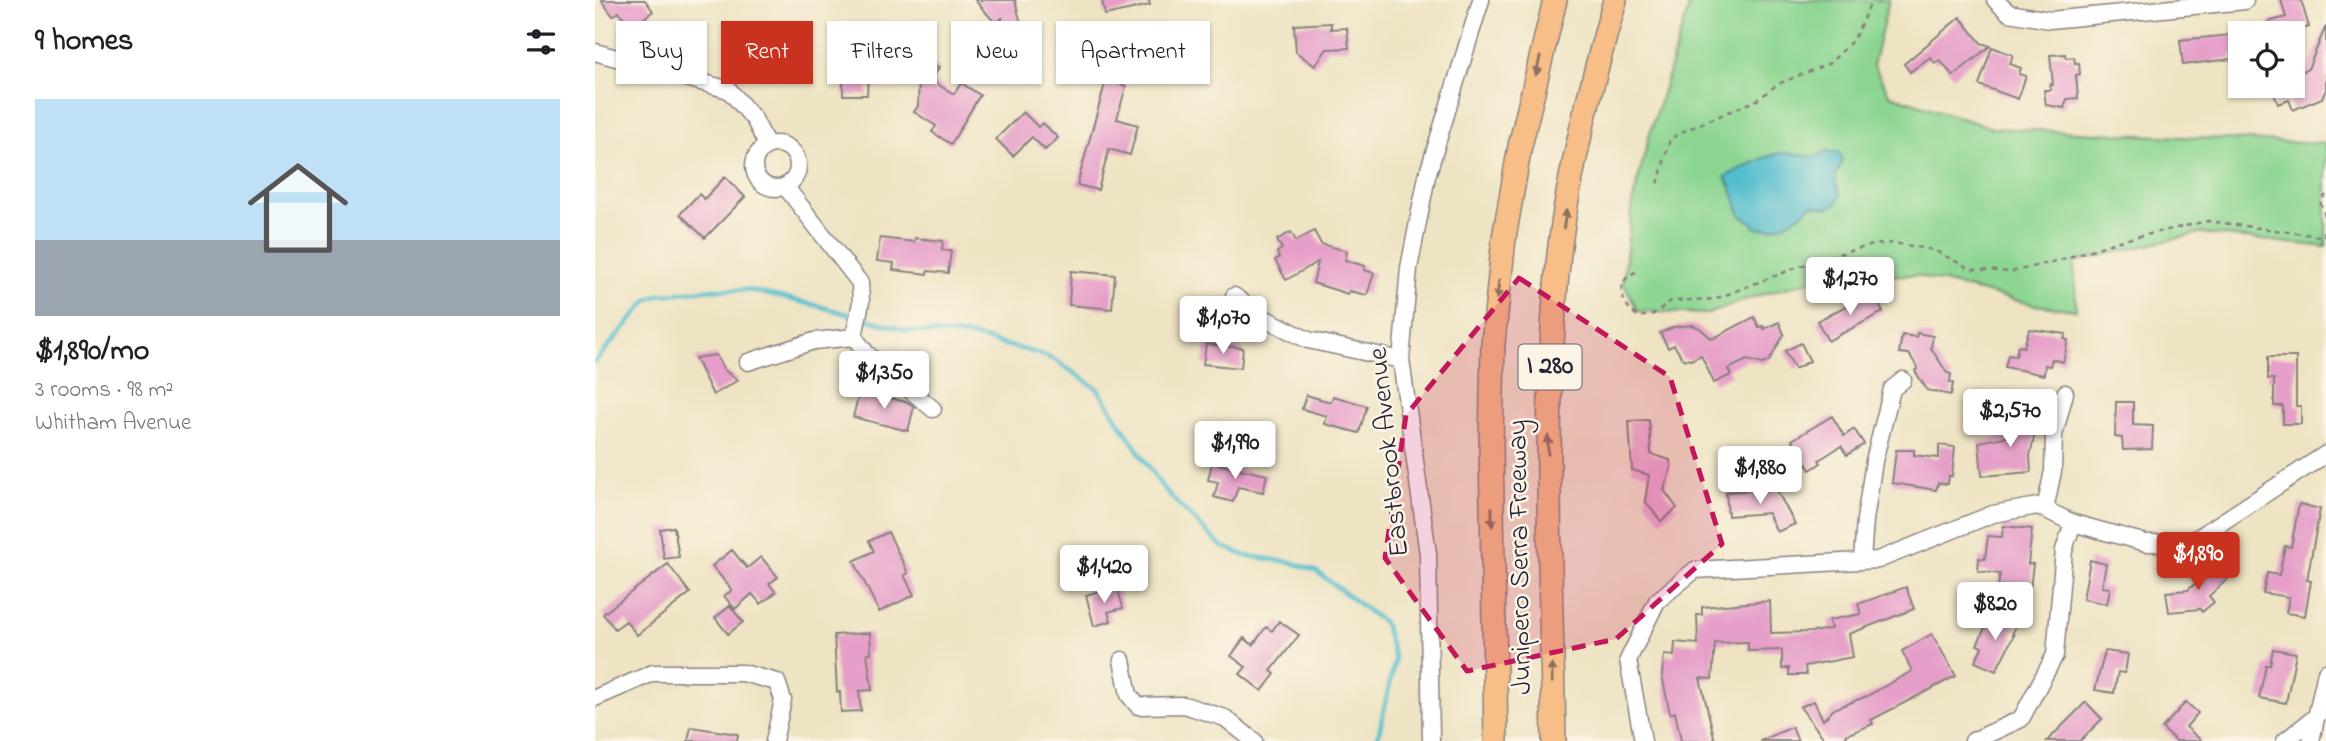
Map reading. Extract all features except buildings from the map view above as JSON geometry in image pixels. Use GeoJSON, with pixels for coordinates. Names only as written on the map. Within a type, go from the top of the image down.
{"type":"FeatureCollection","features":[{"type":"Feature","properties":{"kind":"highway","name":"Junipero Serra Freeway"},"geometry":{"type":"LineString","coordinates":[[1496,741],[1491,445],[1493,343],[1504,238],[1520,146],[1555,0]]}},
{"type":"Feature","properties":{"kind":"highway","name":"Junipero Serra Freeway"},"geometry":{"type":"LineString","coordinates":[[1554,741],[1548,441],[1551,346],[1560,251],[1575,160],[1596,67],[1615,0]]}},
{"type":"Feature","properties":{"kind":"street","name":"Eastbrook Avenue"},"geometry":{"type":"LineString","coordinates":[[1431,741],[1428,554],[1401,360],[1409,268],[1427,176],[1481,0]]}},
{"type":"Feature","properties":{"kind":"street"},"geometry":{"type":"LineString","coordinates":[[1994,0],[2009,13],[2050,20],[2245,1]]}},
{"type":"Feature","properties":{"kind":"street"},"geometry":{"type":"LineString","coordinates":[[595,52],[729,90],[754,119],[767,145]]}},
{"type":"Feature","properties":{"kind":"street"},"geometry":{"type":"LineString","coordinates":[[780,144],[791,149],[798,160],[797,173],[785,186],[767,186],[757,178],[754,165],[758,153],[767,145],[780,144]]}},
{"type":"Feature","properties":{"kind":"street"},"geometry":{"type":"LineString","coordinates":[[785,186],[860,283],[861,302],[854,337],[867,354],[933,409]]}},
{"type":"Feature","properties":{"kind":"street"},"geometry":{"type":"LineString","coordinates":[[1234,296],[1262,317],[1308,340],[1401,360]]}},
{"type":"Feature","properties":{"kind":"street"},"geometry":{"type":"LineString","coordinates":[[748,362],[814,341],[854,337]]}},
{"type":"Feature","properties":{"kind":"street"},"geometry":{"type":"LineString","coordinates":[[1862,560],[1874,461],[1892,389],[1903,380]]}},
{"type":"Feature","properties":{"kind":"street"},"geometry":{"type":"LineString","coordinates":[[2046,509],[2051,491],[2054,435],[2065,393]]}},
{"type":"Feature","properties":{"kind":"street"},"geometry":{"type":"LineString","coordinates":[[1643,741],[1628,660],[1657,601],[1695,570],[1878,560],[1993,514],[2038,506],[2073,523],[2146,543],[2190,543],[2326,454]]}},
{"type":"Feature","properties":{"kind":"street"},"geometry":{"type":"LineString","coordinates":[[1973,741],[2021,719],[2055,655],[2064,550],[2073,523]]}},
{"type":"Feature","properties":{"kind":"street"},"geometry":{"type":"LineString","coordinates":[[1122,660],[1129,695],[1138,706],[1184,705],[1225,718],[1255,741]]}},
{"type":"Feature","properties":{"kind":"street"},"geometry":{"type":"LineString","coordinates":[[2311,741],[2326,671]]}},
{"type":"Feature","properties":{"kind":"street"},"geometry":{"type":"LineString","coordinates":[[595,698],[653,673],[743,673],[777,682],[783,700],[774,741]]}},
{"type":"Feature","properties":{"kind":"street"},"geometry":{"type":"LineString","coordinates":[[2285,741],[2318,715]]}},
{"type":"Feature","properties":{"kind":"path"},"geometry":{"type":"LineString","coordinates":[[1658,184],[1670,139],[1757,100],[1778,84],[1830,63],[1854,40],[1872,0]]}},
{"type":"Feature","properties":{"kind":"path"},"geometry":{"type":"LineString","coordinates":[[1636,272],[1627,275],[1621,284],[1623,297],[1635,316],[1639,317],[1654,314],[1671,301],[1715,299],[1819,259],[1873,245],[1893,243],[1934,250],[1970,268],[2011,272],[2119,241],[2207,221],[2325,237],[2326,216],[2320,201],[2326,195]]}},
{"type":"Feature","properties":{"kind":"highlighted area"},"geometry":{"type":"Polygon","coordinates":[[[1519,278],[1670,377],[1722,544],[1616,639],[1467,671],[1385,558],[1406,415],[1519,278]]]}},
{"type":"Feature","properties":{"kind":"green space"},"geometry":{"type":"Polygon","coordinates":[[[1691,0],[1889,0],[1873,65],[1890,95],[1992,128],[2326,144],[2326,247],[2200,233],[2074,262],[2076,310],[2035,305],[1915,275],[1827,276],[1750,298],[1708,314],[1638,311],[1623,282],[1633,200],[1649,136],[1691,0]]]}},
{"type":"Feature","properties":{"kind":"water"},"geometry":{"type":"Polygon","coordinates":[[[1827,151],[1839,153],[1842,160],[1836,178],[1840,194],[1837,203],[1828,208],[1812,205],[1793,220],[1771,228],[1756,228],[1752,222],[1741,216],[1725,177],[1778,154],[1817,156],[1827,151]]]}},
{"type":"Feature","properties":{"kind":"waterway"},"geometry":{"type":"LineString","coordinates":[[595,362],[648,300],[660,295],[713,289],[748,290],[909,331],[971,336],[1055,360],[1098,389],[1160,484],[1221,546],[1246,556],[1291,562],[1316,571],[1384,623],[1395,660],[1377,741]]}}]}
